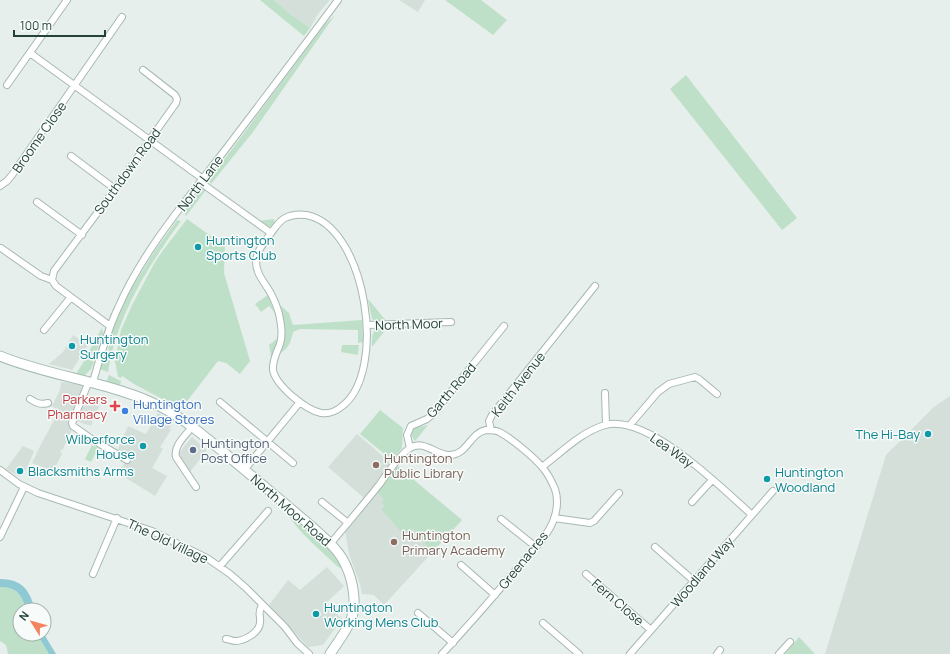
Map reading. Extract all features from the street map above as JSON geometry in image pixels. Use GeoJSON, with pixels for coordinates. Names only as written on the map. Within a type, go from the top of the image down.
{"type":"FeatureCollection","features":[{"type":"Feature","properties":{"kind":"street"},"geometry":{"type":"LineString","coordinates":[[7,85],[67,0]]}},
{"type":"Feature","properties":{"kind":"street","name":"North Lane"},"geometry":{"type":"LineString","coordinates":[[127,460],[93,440],[73,426],[72,423],[91,382],[110,326],[125,293],[154,245],[201,180],[338,0]]}},
{"type":"Feature","properties":{"kind":"street","name":"Broome Close"},"geometry":{"type":"LineString","coordinates":[[0,186],[12,175],[122,16]]}},
{"type":"Feature","properties":{"kind":"street"},"geometry":{"type":"LineString","coordinates":[[30,53],[150,140],[270,233]]}},
{"type":"Feature","properties":{"kind":"street","name":"Southdown Road"},"geometry":{"type":"LineString","coordinates":[[52,280],[54,271],[116,188],[176,102],[177,99],[175,95],[143,70]]}},
{"type":"Feature","properties":{"kind":"street"},"geometry":{"type":"LineString","coordinates":[[71,156],[116,188]]}},
{"type":"Feature","properties":{"kind":"street"},"geometry":{"type":"LineString","coordinates":[[37,202],[82,235]]}},
{"type":"Feature","properties":{"kind":"street","name":"North Moor"},"geometry":{"type":"LineString","coordinates":[[295,215],[316,218],[330,228],[343,244],[353,265],[364,302],[367,326],[367,344],[364,367],[355,394],[336,411],[329,413],[316,411],[300,402],[278,382],[273,370],[281,337],[279,314],[275,302],[261,278],[256,264],[258,252],[270,233],[284,219],[295,215]]}},
{"type":"Feature","properties":{"kind":"street"},"geometry":{"type":"LineString","coordinates":[[1,248],[41,276],[52,280],[56,286],[110,326]]}},
{"type":"Feature","properties":{"kind":"street","name":"Keith Avenue"},"geometry":{"type":"LineString","coordinates":[[410,448],[422,446],[431,448],[445,455],[459,454],[478,433],[491,430],[489,421],[492,415],[596,286]]}},
{"type":"Feature","properties":{"kind":"street"},"geometry":{"type":"LineString","coordinates":[[44,330],[71,297]]}},
{"type":"Feature","properties":{"kind":"street","name":"North Moor"},"geometry":{"type":"LineString","coordinates":[[367,326],[451,323]]}},
{"type":"Feature","properties":{"kind":"street","name":"Garth Road"},"geometry":{"type":"LineString","coordinates":[[410,448],[407,435],[411,426],[427,419],[433,414],[504,326]]}},
{"type":"Feature","properties":{"kind":"street","name":"North Moor Road"},"geometry":{"type":"LineString","coordinates":[[0,356],[28,366],[123,391],[153,403],[175,415],[192,427],[331,544],[342,557],[348,570],[354,602],[350,621],[335,652]]}},
{"type":"Feature","properties":{"kind":"street"},"geometry":{"type":"LineString","coordinates":[[629,426],[658,392],[669,384],[695,377],[718,394]]}},
{"type":"Feature","properties":{"kind":"street"},"geometry":{"type":"LineString","coordinates":[[605,393],[606,425]]}},
{"type":"Feature","properties":{"kind":"street"},"geometry":{"type":"LineString","coordinates":[[30,399],[38,404],[43,405],[48,403]]}},
{"type":"Feature","properties":{"kind":"street"},"geometry":{"type":"LineString","coordinates":[[220,402],[293,463]]}},
{"type":"Feature","properties":{"kind":"street"},"geometry":{"type":"LineString","coordinates":[[244,470],[300,402]]}},
{"type":"Feature","properties":{"kind":"street","name":"Lea Way"},"geometry":{"type":"LineString","coordinates":[[542,467],[580,437],[606,425],[620,424],[629,426],[651,434],[663,441],[686,458],[752,515]]}},
{"type":"Feature","properties":{"kind":"street"},"geometry":{"type":"LineString","coordinates":[[192,427],[175,452],[176,457],[196,487]]}},
{"type":"Feature","properties":{"kind":"street","name":"Greenacres"},"geometry":{"type":"LineString","coordinates":[[442,654],[536,547],[551,526],[554,518],[557,500],[555,490],[542,467],[501,433],[491,430]]}},
{"type":"Feature","properties":{"kind":"street"},"geometry":{"type":"LineString","coordinates":[[331,544],[410,448]]}},
{"type":"Feature","properties":{"kind":"street","name":"The Old Village"},"geometry":{"type":"LineString","coordinates":[[0,470],[24,487],[49,497],[117,518],[152,531],[180,544],[220,566],[243,585],[285,627],[297,643],[309,654]]}},
{"type":"Feature","properties":{"kind":"street"},"geometry":{"type":"LineString","coordinates":[[692,502],[712,480]]}},
{"type":"Feature","properties":{"kind":"street"},"geometry":{"type":"LineString","coordinates":[[0,537],[24,487]]}},
{"type":"Feature","properties":{"kind":"street","name":"Woodland Way"},"geometry":{"type":"LineString","coordinates":[[630,654],[773,490]]}},
{"type":"Feature","properties":{"kind":"street"},"geometry":{"type":"LineString","coordinates":[[554,518],[590,522],[594,521],[620,493]]}},
{"type":"Feature","properties":{"kind":"street"},"geometry":{"type":"LineString","coordinates":[[322,502],[348,523]]}},
{"type":"Feature","properties":{"kind":"street"},"geometry":{"type":"LineString","coordinates":[[220,566],[268,511]]}},
{"type":"Feature","properties":{"kind":"street"},"geometry":{"type":"LineString","coordinates":[[92,574],[117,518]]}},
{"type":"Feature","properties":{"kind":"street"},"geometry":{"type":"LineString","coordinates":[[501,519],[536,547]]}},
{"type":"Feature","properties":{"kind":"street"},"geometry":{"type":"LineString","coordinates":[[655,547],[694,581]]}},
{"type":"Feature","properties":{"kind":"street"},"geometry":{"type":"LineString","coordinates":[[461,565],[495,595]]}},
{"type":"Feature","properties":{"kind":"street","name":"Fern Close"},"geometry":{"type":"LineString","coordinates":[[586,574],[651,630]]}},
{"type":"Feature","properties":{"kind":"street"},"geometry":{"type":"LineString","coordinates":[[226,639],[235,641],[244,639],[254,633],[260,626],[261,622],[259,610],[262,605]]}},
{"type":"Feature","properties":{"kind":"street"},"geometry":{"type":"LineString","coordinates":[[418,613],[453,643]]}},
{"type":"Feature","properties":{"kind":"street"},"geometry":{"type":"LineString","coordinates":[[543,623],[579,654]]}},
{"type":"Feature","properties":{"kind":"street"},"geometry":{"type":"LineString","coordinates":[[779,654],[790,642]]}},
{"type":"Feature","properties":{"kind":"shaded area"},"geometry":{"type":"Polygon","coordinates":[[[274,0],[330,0],[318,14],[310,28],[290,14],[274,0]]]}},
{"type":"Feature","properties":{"kind":"shaded area"},"geometry":{"type":"Polygon","coordinates":[[[399,0],[425,0],[418,12],[399,0]]]}},
{"type":"Feature","properties":{"kind":"shaded area"},"geometry":{"type":"Polygon","coordinates":[[[73,335],[88,345],[72,370],[49,364],[63,352],[73,335]]]}},
{"type":"Feature","properties":{"kind":"shaded area"},"geometry":{"type":"Polygon","coordinates":[[[61,382],[81,385],[84,390],[70,423],[72,429],[63,449],[60,451],[62,454],[56,466],[59,468],[57,473],[32,463],[59,411],[52,406],[60,390],[61,382]]]}},
{"type":"Feature","properties":{"kind":"shaded area"},"geometry":{"type":"Polygon","coordinates":[[[950,396],[950,654],[825,654],[886,455],[934,407],[950,396]]]}},
{"type":"Feature","properties":{"kind":"shaded area"},"geometry":{"type":"Polygon","coordinates":[[[85,398],[100,404],[91,426],[76,421],[85,398]]]}},
{"type":"Feature","properties":{"kind":"shaded area"},"geometry":{"type":"Polygon","coordinates":[[[158,413],[173,422],[169,429],[171,430],[160,447],[163,449],[152,468],[167,476],[155,496],[118,473],[128,458],[117,451],[128,426],[146,434],[158,413]]]}},
{"type":"Feature","properties":{"kind":"shaded area"},"geometry":{"type":"Polygon","coordinates":[[[357,434],[391,463],[364,498],[328,467],[357,434]]]}},
{"type":"Feature","properties":{"kind":"shaded area"},"geometry":{"type":"Polygon","coordinates":[[[192,437],[207,450],[190,472],[178,454],[192,437]]]}},
{"type":"Feature","properties":{"kind":"shaded area"},"geometry":{"type":"Polygon","coordinates":[[[23,446],[34,451],[27,468],[20,477],[6,469],[23,446]]]}},
{"type":"Feature","properties":{"kind":"shaded area","name":"Huntington Primary Academy"},"geometry":{"type":"Polygon","coordinates":[[[397,466],[462,520],[384,605],[374,595],[362,594],[349,554],[345,531],[397,466]]]}},
{"type":"Feature","properties":{"kind":"shaded area"},"geometry":{"type":"Polygon","coordinates":[[[327,567],[344,586],[326,603],[342,619],[323,645],[308,647],[269,605],[288,580],[300,590],[327,567]]]}},
{"type":"Feature","properties":{"kind":"green space"},"geometry":{"type":"Polygon","coordinates":[[[260,0],[274,0],[290,14],[310,28],[304,36],[260,0]]]}},
{"type":"Feature","properties":{"kind":"green space"},"geometry":{"type":"Polygon","coordinates":[[[445,0],[481,0],[507,20],[493,35],[445,0]]]}},
{"type":"Feature","properties":{"kind":"green space"},"geometry":{"type":"Polygon","coordinates":[[[335,15],[253,132],[211,184],[209,180],[326,23],[335,15]]]}},
{"type":"Feature","properties":{"kind":"green space"},"geometry":{"type":"Polygon","coordinates":[[[686,75],[797,218],[782,230],[670,89],[686,75]]]}},
{"type":"Feature","properties":{"kind":"green space"},"geometry":{"type":"Polygon","coordinates":[[[200,190],[206,190],[186,216],[184,211],[200,190]]]}},
{"type":"Feature","properties":{"kind":"green space"},"geometry":{"type":"Polygon","coordinates":[[[187,219],[225,246],[224,273],[250,361],[240,374],[226,363],[218,361],[181,409],[122,376],[121,378],[118,377],[115,361],[121,330],[132,305],[155,262],[187,219]]]}},
{"type":"Feature","properties":{"kind":"green space"},"geometry":{"type":"Polygon","coordinates":[[[274,219],[275,225],[270,227],[258,221],[274,219]]]}},
{"type":"Feature","properties":{"kind":"green space"},"geometry":{"type":"Polygon","coordinates":[[[177,220],[181,221],[159,252],[139,285],[123,320],[111,356],[108,348],[110,344],[107,343],[121,307],[156,249],[177,220]]]}},
{"type":"Feature","properties":{"kind":"green space"},"geometry":{"type":"Polygon","coordinates":[[[268,295],[274,312],[269,306],[261,312],[255,304],[268,295]]]}},
{"type":"Feature","properties":{"kind":"green space"},"geometry":{"type":"Polygon","coordinates":[[[368,300],[387,322],[377,322],[372,319],[368,300]]]}},
{"type":"Feature","properties":{"kind":"green space"},"geometry":{"type":"Polygon","coordinates":[[[281,306],[289,313],[293,325],[362,320],[363,342],[358,343],[358,330],[300,329],[293,332],[288,347],[280,353],[284,330],[281,306]]]}},
{"type":"Feature","properties":{"kind":"green space"},"geometry":{"type":"Polygon","coordinates":[[[102,328],[103,333],[96,353],[93,355],[88,353],[102,328]]]}},
{"type":"Feature","properties":{"kind":"green space"},"geometry":{"type":"Polygon","coordinates":[[[379,328],[387,328],[372,347],[373,333],[379,328]]]}},
{"type":"Feature","properties":{"kind":"green space"},"geometry":{"type":"Polygon","coordinates":[[[278,338],[272,357],[271,357],[269,345],[278,338]]]}},
{"type":"Feature","properties":{"kind":"green space"},"geometry":{"type":"Polygon","coordinates":[[[342,345],[359,345],[358,355],[341,352],[342,345]]]}},
{"type":"Feature","properties":{"kind":"green space"},"geometry":{"type":"Polygon","coordinates":[[[106,346],[110,361],[108,372],[100,369],[106,346]]]}},
{"type":"Feature","properties":{"kind":"green space"},"geometry":{"type":"Polygon","coordinates":[[[86,358],[94,362],[91,369],[85,375],[76,374],[86,358]]]}},
{"type":"Feature","properties":{"kind":"green space"},"geometry":{"type":"Polygon","coordinates":[[[109,375],[121,381],[120,385],[106,382],[109,375]]]}},
{"type":"Feature","properties":{"kind":"green space"},"geometry":{"type":"Polygon","coordinates":[[[380,410],[403,428],[402,448],[392,460],[360,434],[380,410]]]}},
{"type":"Feature","properties":{"kind":"green space"},"geometry":{"type":"Polygon","coordinates":[[[428,425],[415,441],[411,435],[413,428],[428,425]]]}},
{"type":"Feature","properties":{"kind":"green space"},"geometry":{"type":"Polygon","coordinates":[[[92,445],[98,448],[91,462],[85,459],[92,445]]]}},
{"type":"Feature","properties":{"kind":"green space"},"geometry":{"type":"Polygon","coordinates":[[[397,466],[462,520],[432,552],[413,529],[404,535],[381,509],[385,506],[381,502],[384,500],[377,492],[397,466]]]}},
{"type":"Feature","properties":{"kind":"green space"},"geometry":{"type":"Polygon","coordinates":[[[289,512],[328,546],[340,561],[341,568],[318,549],[301,532],[290,517],[289,512]]]}},
{"type":"Feature","properties":{"kind":"green space"},"geometry":{"type":"Polygon","coordinates":[[[0,587],[15,590],[23,602],[12,602],[12,642],[42,642],[49,654],[8,654],[6,645],[0,641],[0,587]]]}},
{"type":"Feature","properties":{"kind":"green space"},"geometry":{"type":"Polygon","coordinates":[[[799,637],[815,654],[785,654],[799,637]]]}},
{"type":"Feature","properties":{"kind":"water"},"geometry":{"type":"Polygon","coordinates":[[[0,579],[14,581],[28,591],[33,602],[23,602],[15,590],[0,587],[0,579]]]}},
{"type":"Feature","properties":{"kind":"water"},"geometry":{"type":"Polygon","coordinates":[[[42,642],[49,642],[56,654],[49,654],[42,642]]]}},
{"type":"Feature","properties":{"kind":"place","name":"Huntington Sports Club"},"geometry":{"type":"Point","coordinates":[198,247]}},
{"type":"Feature","properties":{"kind":"place","name":"Huntington Surgery"},"geometry":{"type":"Point","coordinates":[72,346]}},
{"type":"Feature","properties":{"kind":"place","name":"Parkers Pharmacy"},"geometry":{"type":"Point","coordinates":[115,406]}},
{"type":"Feature","properties":{"kind":"place","name":"Huntington Village Stores"},"geometry":{"type":"Point","coordinates":[125,411]}},
{"type":"Feature","properties":{"kind":"place","name":"The Hi-Bay"},"geometry":{"type":"Point","coordinates":[928,434]}},
{"type":"Feature","properties":{"kind":"place","name":"Wilberforce House"},"geometry":{"type":"Point","coordinates":[143,446]}},
{"type":"Feature","properties":{"kind":"place","name":"Huntington Post Office"},"geometry":{"type":"Point","coordinates":[193,450]}},
{"type":"Feature","properties":{"kind":"place","name":"Huntington Public Library"},"geometry":{"type":"Point","coordinates":[376,465]}},
{"type":"Feature","properties":{"kind":"place","name":"Blacksmiths Arms"},"geometry":{"type":"Point","coordinates":[20,471]}},
{"type":"Feature","properties":{"kind":"place","name":"Huntington Woodland"},"geometry":{"type":"Point","coordinates":[767,479]}},
{"type":"Feature","properties":{"kind":"place","name":"Huntington Primary Academy"},"geometry":{"type":"Point","coordinates":[394,542]}},
{"type":"Feature","properties":{"kind":"place","name":"Huntington Working Mens Club"},"geometry":{"type":"Point","coordinates":[316,614]}}]}
